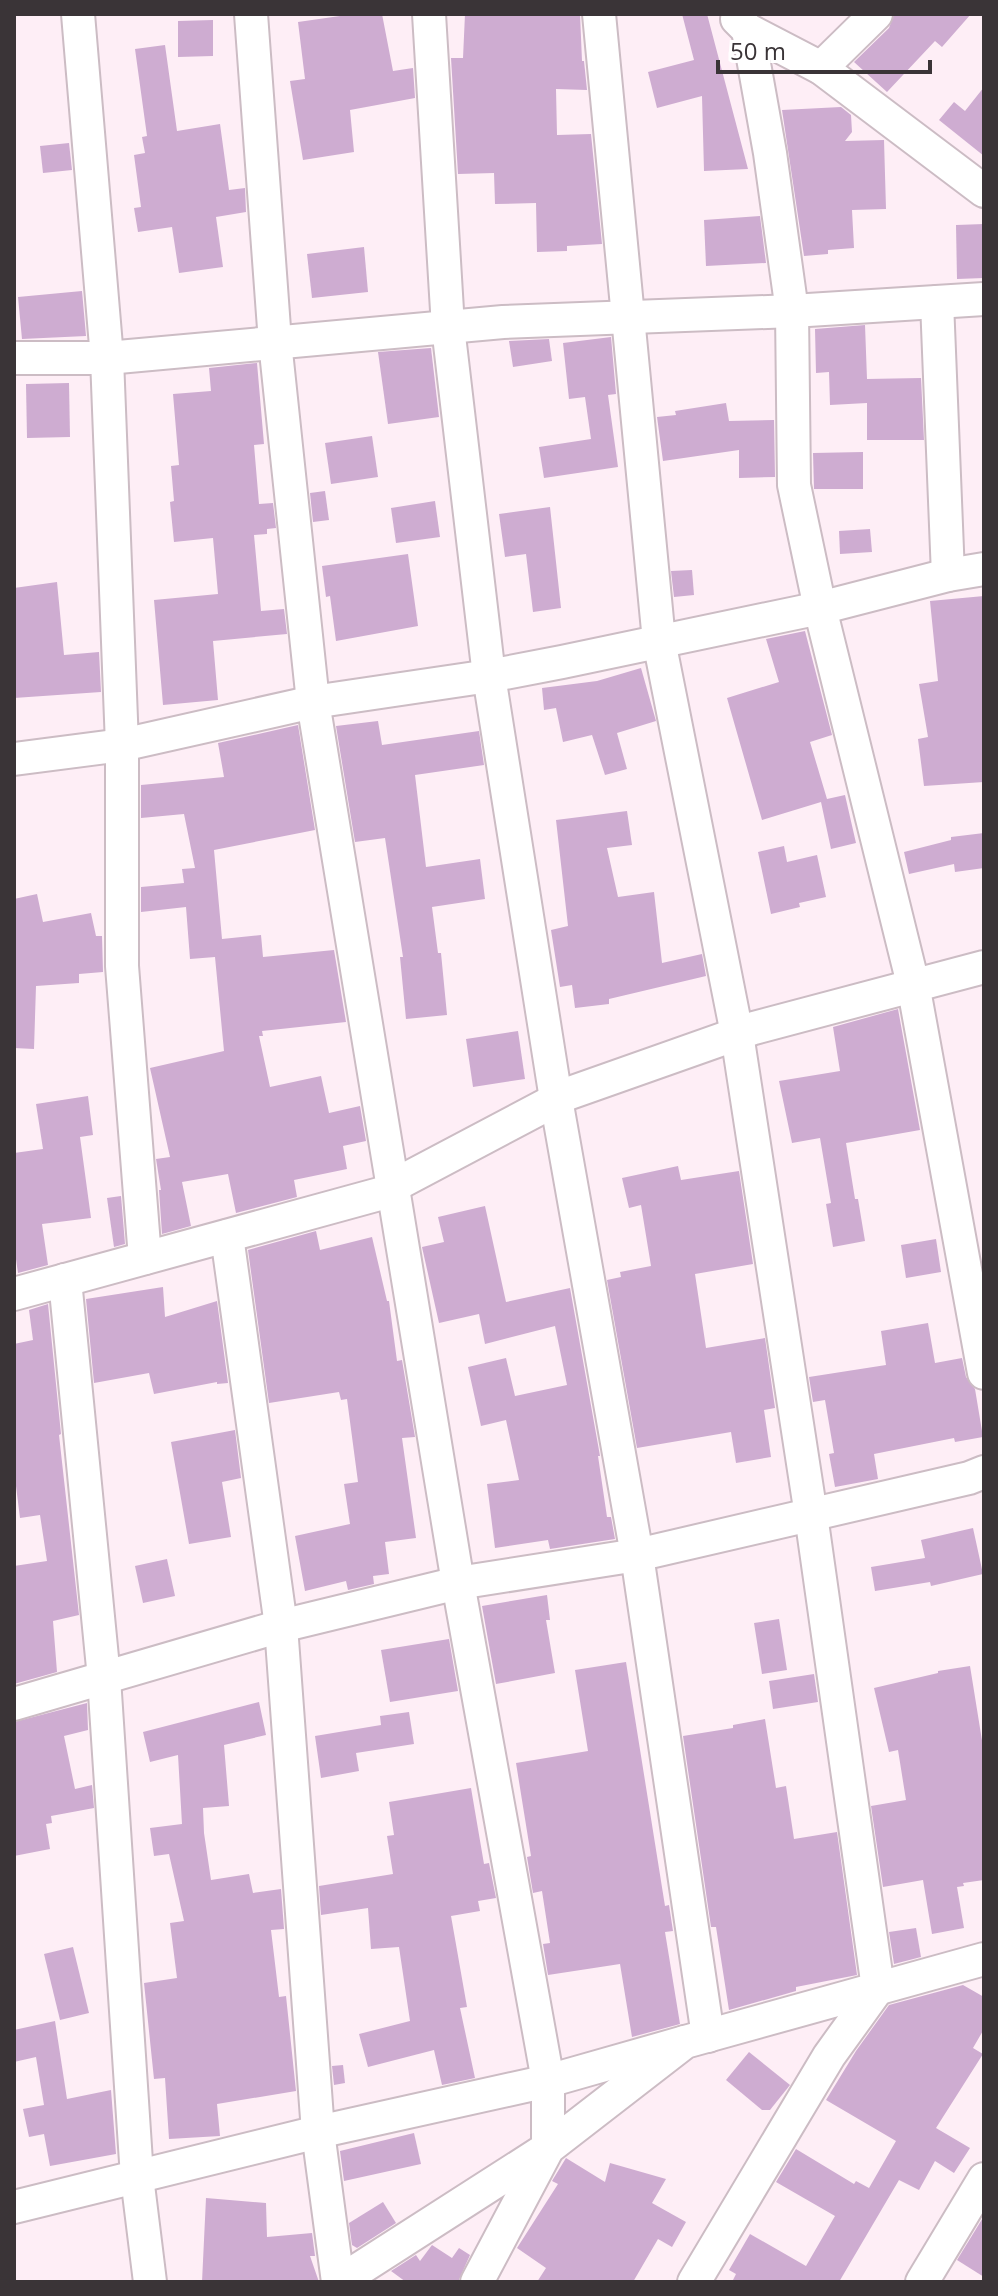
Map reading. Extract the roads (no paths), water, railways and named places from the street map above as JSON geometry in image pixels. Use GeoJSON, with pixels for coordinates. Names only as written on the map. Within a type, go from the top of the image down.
{"type":"FeatureCollection","features":[{"type":"Feature","properties":{"kind":"street"},"geometry":{"type":"LineString","coordinates":[[78,14],[107,358],[122,745],[122,966],[145,1258]]}},
{"type":"Feature","properties":{"kind":"street"},"geometry":{"type":"LineString","coordinates":[[251,14],[275,342],[313,702],[458,1583],[548,2081],[548,2148],[477,2282]]}},
{"type":"Feature","properties":{"kind":"street"},"geometry":{"type":"LineString","coordinates":[[429,14],[448,327],[489,676],[556,1099],[637,1555],[696,2039]]}},
{"type":"Feature","properties":{"kind":"street"},"geometry":{"type":"LineString","coordinates":[[599,14],[659,641],[737,1034],[811,1515],[878,1988],[829,2056],[694,2282]]}},
{"type":"Feature","properties":{"kind":"street"},"geometry":{"type":"LineString","coordinates":[[821,68],[876,14]]}},
{"type":"Feature","properties":{"kind":"street"},"geometry":{"type":"LineString","coordinates":[[740,22],[821,68],[983,188]]}},
{"type":"Feature","properties":{"kind":"street"},"geometry":{"type":"LineString","coordinates":[[740,22],[770,153],[792,311],[794,485],[820,608],[913,984],[984,1373]]}},
{"type":"Feature","properties":{"kind":"street"},"geometry":{"type":"LineString","coordinates":[[14,358],[107,358],[448,327],[984,299]]}},
{"type":"Feature","properties":{"kind":"street"},"geometry":{"type":"LineString","coordinates":[[937,302],[948,575]]}},
{"type":"Feature","properties":{"kind":"street"},"geometry":{"type":"LineString","coordinates":[[14,759],[122,745],[313,702],[489,676],[820,608],[948,575],[984,569]]}},
{"type":"Feature","properties":{"kind":"street"},"geometry":{"type":"LineString","coordinates":[[14,1294],[394,1188],[556,1099],[737,1034],[984,967]]}},
{"type":"Feature","properties":{"kind":"street"},"geometry":{"type":"LineString","coordinates":[[227,1236],[281,1626],[318,2132],[338,2282],[548,2148],[696,2039]]}},
{"type":"Feature","properties":{"kind":"street"},"geometry":{"type":"LineString","coordinates":[[65,1280],[104,1678],[137,2177],[150,2282]]}},
{"type":"Feature","properties":{"kind":"street"},"geometry":{"type":"LineString","coordinates":[[14,1704],[281,1626],[458,1583],[637,1555],[984,1472]]}},
{"type":"Feature","properties":{"kind":"street"},"geometry":{"type":"LineString","coordinates":[[14,2207],[318,2132],[548,2081],[984,1959]]}},
{"type":"Feature","properties":{"kind":"street"},"geometry":{"type":"LineString","coordinates":[[922,2282],[984,2179]]}}]}
